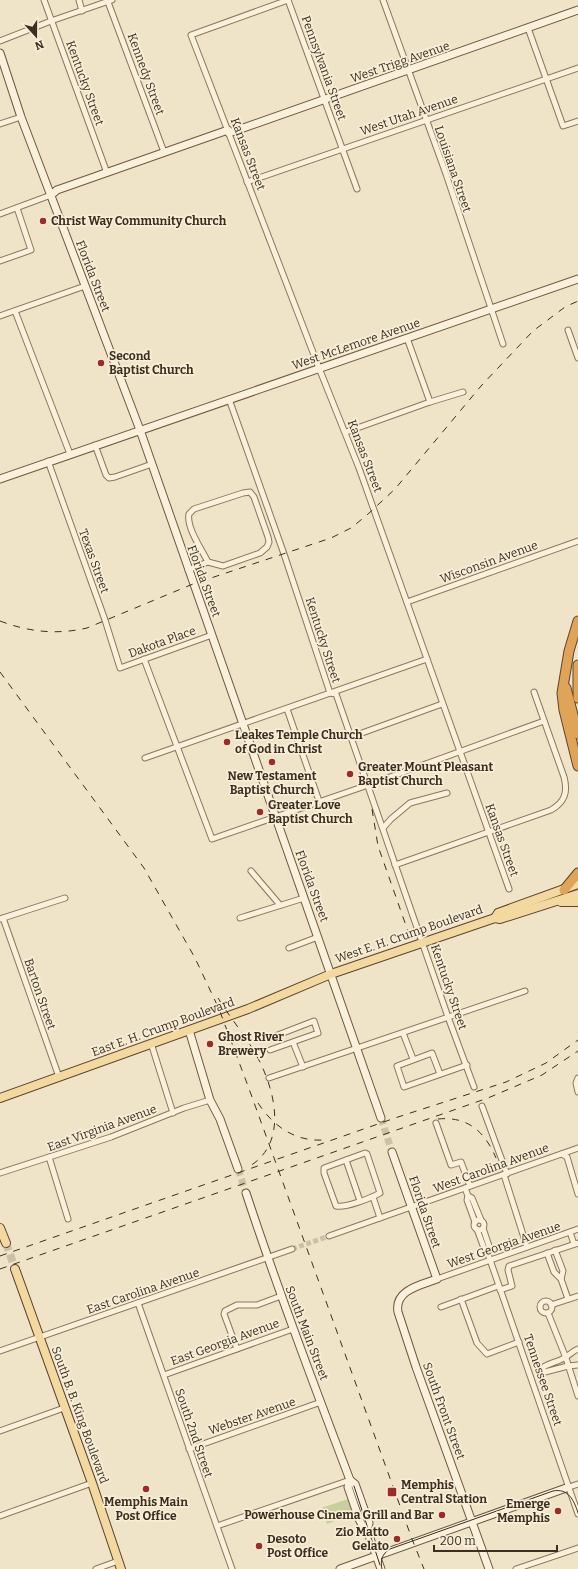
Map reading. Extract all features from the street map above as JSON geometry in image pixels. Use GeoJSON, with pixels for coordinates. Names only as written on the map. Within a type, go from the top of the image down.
{"type":"FeatureCollection","features":[{"type":"Feature","properties":{"kind":"highway"},"geometry":{"type":"LineString","coordinates":[[578,621],[569,650],[562,693],[564,710],[578,766]]}},
{"type":"Feature","properties":{"kind":"highway"},"geometry":{"type":"LineString","coordinates":[[578,665],[578,698]]}},
{"type":"Feature","properties":{"kind":"highway"},"geometry":{"type":"LineString","coordinates":[[564,681],[578,734]]}},
{"type":"Feature","properties":{"kind":"highway"},"geometry":{"type":"LineString","coordinates":[[564,890],[578,872]]}},
{"type":"Feature","properties":{"kind":"main road","name":"West Trigg Avenue"},"geometry":{"type":"LineString","coordinates":[[51,195],[57,190],[164,152],[324,100],[578,10]]}},
{"type":"Feature","properties":{"kind":"main road","name":"Florida Street"},"geometry":{"type":"LineString","coordinates":[[0,53],[22,117],[140,430],[275,817],[332,974],[381,1118]]}},
{"type":"Feature","properties":{"kind":"main road","name":"West McLemore Avenue"},"geometry":{"type":"LineString","coordinates":[[0,479],[48,461],[578,279]]}},
{"type":"Feature","properties":{"kind":"main road","name":"West E. H. Crump Boulevard"},"geometry":{"type":"LineString","coordinates":[[495,918],[498,914],[578,884]]}},
{"type":"Feature","properties":{"kind":"main road","name":"West E. H. Crump Boulevard"},"geometry":{"type":"LineString","coordinates":[[332,974],[495,918],[500,919],[578,894]]}},
{"type":"Feature","properties":{"kind":"main road"},"geometry":{"type":"LineString","coordinates":[[554,902],[578,902]]}},
{"type":"Feature","properties":{"kind":"main road","name":"East E. H. Crump Boulevard"},"geometry":{"type":"LineString","coordinates":[[0,1098],[151,1043],[248,1010],[332,974]]}},
{"type":"Feature","properties":{"kind":"main road"},"geometry":{"type":"LineString","coordinates":[[189,1030],[210,1100],[220,1119],[238,1169]]}},
{"type":"Feature","properties":{"kind":"main road","name":"Florida Street"},"geometry":{"type":"LineString","coordinates":[[392,1152],[437,1279]]}},
{"type":"Feature","properties":{"kind":"main road","name":"South Main Street"},"geometry":{"type":"LineString","coordinates":[[246,1193],[267,1258],[350,1480],[348,1487],[359,1519],[367,1530],[381,1569]]}},
{"type":"Feature","properties":{"kind":"main road"},"geometry":{"type":"LineString","coordinates":[[0,1228],[6,1243]]}},
{"type":"Feature","properties":{"kind":"main road","name":"South B. B. King Boulevard"},"geometry":{"type":"LineString","coordinates":[[15,1269],[120,1565]]}},
{"type":"Feature","properties":{"kind":"main road","name":"South Front Street"},"geometry":{"type":"LineString","coordinates":[[437,1279],[405,1292],[399,1299],[397,1305],[398,1312],[416,1367],[489,1569]]}},
{"type":"Feature","properties":{"kind":"main road"},"geometry":{"type":"LineString","coordinates":[[340,1569],[569,1487]]}},
{"type":"Feature","properties":{"kind":"street","name":"Kentucky Street"},"geometry":{"type":"LineString","coordinates":[[44,0],[107,173]]}},
{"type":"Feature","properties":{"kind":"street"},"geometry":{"type":"LineString","coordinates":[[78,0],[82,10]]}},
{"type":"Feature","properties":{"kind":"street","name":"Kansas Street"},"geometry":{"type":"LineString","coordinates":[[288,0],[191,35],[319,368],[346,432],[459,752],[509,888]]}},
{"type":"Feature","properties":{"kind":"street","name":"Pennsylvania Street"},"geometry":{"type":"LineString","coordinates":[[288,0],[357,189]]}},
{"type":"Feature","properties":{"kind":"street","name":"Louisiana Street"},"geometry":{"type":"LineString","coordinates":[[384,0],[446,174],[503,344]]}},
{"type":"Feature","properties":{"kind":"street"},"geometry":{"type":"LineString","coordinates":[[0,41],[51,21],[110,1]]}},
{"type":"Feature","properties":{"kind":"street","name":"Kennedy Street"},"geometry":{"type":"LineString","coordinates":[[110,1],[164,152]]}},
{"type":"Feature","properties":{"kind":"street"},"geometry":{"type":"LineString","coordinates":[[528,28],[563,126],[578,121]]}},
{"type":"Feature","properties":{"kind":"street","name":"West Utah Avenue"},"geometry":{"type":"LineString","coordinates":[[248,182],[578,68]]}},
{"type":"Feature","properties":{"kind":"street"},"geometry":{"type":"LineString","coordinates":[[0,124],[22,117]]}},
{"type":"Feature","properties":{"kind":"street"},"geometry":{"type":"LineString","coordinates":[[0,214],[51,195]]}},
{"type":"Feature","properties":{"kind":"street"},"geometry":{"type":"LineString","coordinates":[[0,261],[31,250],[17,208]]}},
{"type":"Feature","properties":{"kind":"street"},"geometry":{"type":"LineString","coordinates":[[0,316],[85,286]]}},
{"type":"Feature","properties":{"kind":"street"},"geometry":{"type":"LineString","coordinates":[[15,311],[70,454]]}},
{"type":"Feature","properties":{"kind":"street"},"geometry":{"type":"LineString","coordinates":[[568,330],[578,358]]}},
{"type":"Feature","properties":{"kind":"street"},"geometry":{"type":"LineString","coordinates":[[408,338],[430,402]]}},
{"type":"Feature","properties":{"kind":"street"},"geometry":{"type":"LineString","coordinates":[[346,432],[430,402],[463,392]]}},
{"type":"Feature","properties":{"kind":"street","name":"Kentucky Street"},"geometry":{"type":"LineString","coordinates":[[229,399],[284,554],[330,693],[336,694],[448,1017],[474,1087]]}},
{"type":"Feature","properties":{"kind":"street"},"geometry":{"type":"LineString","coordinates":[[95,445],[108,478],[152,464]]}},
{"type":"Feature","properties":{"kind":"street","name":"Texas Street"},"geometry":{"type":"LineString","coordinates":[[48,461],[105,620],[120,668]]}},
{"type":"Feature","properties":{"kind":"street"},"geometry":{"type":"LineString","coordinates":[[188,570],[208,562],[223,566],[260,553],[267,547],[269,542],[268,537],[254,497],[250,492],[194,509],[189,514],[188,520],[195,539],[201,547],[208,562]]}},
{"type":"Feature","properties":{"kind":"street","name":"Wisconsin Avenue"},"geometry":{"type":"LineString","coordinates":[[407,602],[578,541]]}},
{"type":"Feature","properties":{"kind":"street","name":"Dakota Place"},"geometry":{"type":"LineString","coordinates":[[120,668],[212,634]]}},
{"type":"Feature","properties":{"kind":"street"},"geometry":{"type":"LineString","coordinates":[[144,659],[212,839],[544,722]]}},
{"type":"Feature","properties":{"kind":"street"},"geometry":{"type":"LineString","coordinates":[[145,758],[427,659]]}},
{"type":"Feature","properties":{"kind":"street"},"geometry":{"type":"LineString","coordinates":[[395,865],[550,810],[563,800],[566,793],[566,783],[534,692]]}},
{"type":"Feature","properties":{"kind":"street"},"geometry":{"type":"LineString","coordinates":[[351,737],[442,704]]}},
{"type":"Feature","properties":{"kind":"street"},"geometry":{"type":"LineString","coordinates":[[287,708],[320,801]]}},
{"type":"Feature","properties":{"kind":"street"},"geometry":{"type":"LineString","coordinates":[[383,828],[410,803],[447,793]]}},
{"type":"Feature","properties":{"kind":"street"},"geometry":{"type":"LineString","coordinates":[[251,871],[280,905]]}},
{"type":"Feature","properties":{"kind":"street"},"geometry":{"type":"LineString","coordinates":[[1,919],[65,898]]}},
{"type":"Feature","properties":{"kind":"street"},"geometry":{"type":"LineString","coordinates":[[240,918],[304,898]]}},
{"type":"Feature","properties":{"kind":"street","name":"Barton Street"},"geometry":{"type":"LineString","coordinates":[[1,919],[59,1077]]}},
{"type":"Feature","properties":{"kind":"street"},"geometry":{"type":"LineString","coordinates":[[289,948],[318,937]]}},
{"type":"Feature","properties":{"kind":"street"},"geometry":{"type":"LineString","coordinates":[[269,1078],[525,991]]}},
{"type":"Feature","properties":{"kind":"street"},"geometry":{"type":"LineString","coordinates":[[270,1038],[314,1021],[318,1033],[270,1050]]}},
{"type":"Feature","properties":{"kind":"street"},"geometry":{"type":"LineString","coordinates":[[403,1033],[413,1059]]}},
{"type":"Feature","properties":{"kind":"street"},"geometry":{"type":"LineString","coordinates":[[293,1042],[303,1067]]}},
{"type":"Feature","properties":{"kind":"street"},"geometry":{"type":"LineString","coordinates":[[151,1043],[174,1113]]}},
{"type":"Feature","properties":{"kind":"street"},"geometry":{"type":"LineString","coordinates":[[440,1074],[432,1053],[397,1065],[396,1067],[404,1087],[467,1065]]}},
{"type":"Feature","properties":{"kind":"street"},"geometry":{"type":"LineString","coordinates":[[578,1078],[576,1083],[578,1092]]}},
{"type":"Feature","properties":{"kind":"street","name":"East Virginia Avenue"},"geometry":{"type":"LineString","coordinates":[[0,1173],[210,1100]]}},
{"type":"Feature","properties":{"kind":"street"},"geometry":{"type":"LineString","coordinates":[[482,1106],[528,1247]]}},
{"type":"Feature","properties":{"kind":"street"},"geometry":{"type":"LineString","coordinates":[[436,1123],[451,1165],[461,1162],[468,1187],[467,1200],[475,1222],[474,1225],[480,1229],[484,1224],[472,1198],[468,1196]]}},
{"type":"Feature","properties":{"kind":"street","name":"West Carolina Avenue"},"geometry":{"type":"LineString","coordinates":[[412,1207],[578,1148]]}},
{"type":"Feature","properties":{"kind":"street"},"geometry":{"type":"LineString","coordinates":[[363,1153],[367,1154],[380,1193],[347,1205],[336,1206],[324,1173],[325,1167],[346,1160],[363,1153]]}},
{"type":"Feature","properties":{"kind":"street"},"geometry":{"type":"LineString","coordinates":[[562,1154],[566,1157],[578,1194]]}},
{"type":"Feature","properties":{"kind":"street"},"geometry":{"type":"LineString","coordinates":[[49,1157],[68,1219]]}},
{"type":"Feature","properties":{"kind":"street"},"geometry":{"type":"LineString","coordinates":[[346,1160],[360,1201]]}},
{"type":"Feature","properties":{"kind":"street"},"geometry":{"type":"LineString","coordinates":[[372,1197],[380,1218]]}},
{"type":"Feature","properties":{"kind":"street"},"geometry":{"type":"LineString","coordinates":[[330,1236],[412,1207]]}},
{"type":"Feature","properties":{"kind":"street"},"geometry":{"type":"LineString","coordinates":[[475,1222],[481,1220]]}},
{"type":"Feature","properties":{"kind":"street","name":"Tennessee Street"},"geometry":{"type":"LineString","coordinates":[[480,1229],[490,1248],[488,1254],[499,1288],[578,1514]]}},
{"type":"Feature","properties":{"kind":"street","name":"West Georgia Avenue"},"geometry":{"type":"LineString","coordinates":[[437,1279],[578,1229]]}},
{"type":"Feature","properties":{"kind":"street"},"geometry":{"type":"LineString","coordinates":[[441,1306],[499,1288],[512,1286],[508,1270],[509,1266],[576,1243],[570,1232]]}},
{"type":"Feature","properties":{"kind":"street","name":"East Carolina Avenue"},"geometry":{"type":"LineString","coordinates":[[0,1351],[292,1249]]}},
{"type":"Feature","properties":{"kind":"street"},"geometry":{"type":"LineString","coordinates":[[554,1251],[563,1271],[561,1279]]}},
{"type":"Feature","properties":{"kind":"street"},"geometry":{"type":"LineString","coordinates":[[548,1253],[554,1272],[561,1279],[568,1299]]}},
{"type":"Feature","properties":{"kind":"street"},"geometry":{"type":"LineString","coordinates":[[237,1349],[224,1314],[225,1311],[234,1306],[257,1305],[281,1296]]}},
{"type":"Feature","properties":{"kind":"street"},"geometry":{"type":"LineString","coordinates":[[551,1305],[578,1296]]}},
{"type":"Feature","properties":{"kind":"street"},"geometry":{"type":"LineString","coordinates":[[461,1299],[477,1344],[487,1354],[519,1342]]}},
{"type":"Feature","properties":{"kind":"street"},"geometry":{"type":"LineString","coordinates":[[548,1313],[544,1313],[540,1310],[540,1304],[545,1301],[549,1302],[551,1305]]}},
{"type":"Feature","properties":{"kind":"street","name":"South 2nd Street"},"geometry":{"type":"LineString","coordinates":[[138,1303],[232,1569]]}},
{"type":"Feature","properties":{"kind":"street"},"geometry":{"type":"LineString","coordinates":[[548,1313],[552,1309],[551,1305]]}},
{"type":"Feature","properties":{"kind":"street"},"geometry":{"type":"LineString","coordinates":[[548,1313],[566,1358],[578,1396]]}},
{"type":"Feature","properties":{"kind":"street","name":"East Georgia Avenue"},"geometry":{"type":"LineString","coordinates":[[164,1375],[293,1329]]}},
{"type":"Feature","properties":{"kind":"street"},"geometry":{"type":"LineString","coordinates":[[530,1374],[540,1370],[544,1366],[566,1358],[570,1352],[578,1349]]}},
{"type":"Feature","properties":{"kind":"street"},"geometry":{"type":"LineString","coordinates":[[540,1370],[546,1372],[578,1365]]}},
{"type":"Feature","properties":{"kind":"street","name":"Webster Avenue"},"geometry":{"type":"LineString","coordinates":[[189,1449],[321,1402]]}},
{"type":"Feature","properties":{"kind":"street"},"geometry":{"type":"LineString","coordinates":[[0,1431],[64,1408]]}},
{"type":"Feature","properties":{"kind":"street"},"geometry":{"type":"LineString","coordinates":[[217,1526],[350,1480]]}},
{"type":"Feature","properties":{"kind":"street"},"geometry":{"type":"LineString","coordinates":[[0,1516],[92,1483]]}},
{"type":"Feature","properties":{"kind":"street"},"geometry":{"type":"LineString","coordinates":[[569,1487],[578,1484]]}},
{"type":"Feature","properties":{"kind":"street"},"geometry":{"type":"LineString","coordinates":[[516,1569],[578,1548]]}},
{"type":"Feature","properties":{"kind":"street"},"geometry":{"type":"LineString","coordinates":[[96,1569],[120,1565]]}},
{"type":"Feature","properties":{"kind":"green space"},"geometry":{"type":"Polygon","coordinates":[[[348,1499],[353,1514],[327,1524],[321,1508],[348,1499]]]}},
{"type":"Feature","properties":{"kind":"tunnel"},"geometry":{"type":"LineString","coordinates":[[381,1118],[392,1152]]}},
{"type":"Feature","properties":{"kind":"tunnel"},"geometry":{"type":"LineString","coordinates":[[238,1169],[246,1193]]}},
{"type":"Feature","properties":{"kind":"tunnel"},"geometry":{"type":"LineString","coordinates":[[292,1249],[329,1236]]}},
{"type":"Feature","properties":{"kind":"tunnel"},"geometry":{"type":"LineString","coordinates":[[6,1243],[15,1269]]}},
{"type":"Feature","properties":{"kind":"tram line"},"geometry":{"type":"LineString","coordinates":[[354,1486],[380,1565]]}},
{"type":"Feature","properties":{"kind":"tram line"},"geometry":{"type":"LineString","coordinates":[[382,1569],[382,1558],[390,1549],[553,1491],[563,1491],[570,1496],[578,1513]]}},
{"type":"Feature","properties":{"kind":"railway"},"geometry":{"type":"LineString","coordinates":[[0,621],[22,628],[54,632],[87,628],[193,584],[331,538],[351,528],[395,489],[481,386],[533,331],[565,307],[578,301]]}},
{"type":"Feature","properties":{"kind":"railway"},"geometry":{"type":"LineString","coordinates":[[0,672],[144,868],[195,958],[219,1009],[248,1086],[424,1569]]}},
{"type":"Feature","properties":{"kind":"railway"},"geometry":{"type":"LineString","coordinates":[[372,809],[378,846],[410,937]]}},
{"type":"Feature","properties":{"kind":"railway"},"geometry":{"type":"LineString","coordinates":[[218,998],[254,1051],[261,1065],[272,1096],[274,1128],[270,1142],[262,1155],[250,1166]]}},
{"type":"Feature","properties":{"kind":"railway"},"geometry":{"type":"LineString","coordinates":[[0,1256],[398,1117],[506,1082],[546,1063],[578,1040]]}},
{"type":"Feature","properties":{"kind":"railway"},"geometry":{"type":"LineString","coordinates":[[0,1269],[488,1098],[542,1075],[578,1051]]}},
{"type":"Feature","properties":{"kind":"railway"},"geometry":{"type":"LineString","coordinates":[[258,1103],[271,1119],[286,1131],[304,1138],[324,1140]]}},
{"type":"Feature","properties":{"kind":"railway"},"geometry":{"type":"LineString","coordinates":[[438,1119],[458,1120],[467,1123],[481,1133],[492,1149],[496,1158]]}},
{"type":"Feature","properties":{"kind":"place","name":"Christ Way Community Church"},"geometry":{"type":"Point","coordinates":[43,221]}},
{"type":"Feature","properties":{"kind":"place","name":"Second Baptist Church"},"geometry":{"type":"Point","coordinates":[101,363]}},
{"type":"Feature","properties":{"kind":"place","name":"Leakes Temple Church of God in Christ"},"geometry":{"type":"Point","coordinates":[227,742]}},
{"type":"Feature","properties":{"kind":"place","name":"New Testament Baptist Church"},"geometry":{"type":"Point","coordinates":[272,762]}},
{"type":"Feature","properties":{"kind":"place","name":"Greater Mount Pleasant Baptist Church"},"geometry":{"type":"Point","coordinates":[350,774]}},
{"type":"Feature","properties":{"kind":"place","name":"Greater Love Baptist Church"},"geometry":{"type":"Point","coordinates":[260,812]}},
{"type":"Feature","properties":{"kind":"place","name":"Ghost River Brewery"},"geometry":{"type":"Point","coordinates":[210,1044]}},
{"type":"Feature","properties":{"kind":"place","name":"Memphis Main Post Office"},"geometry":{"type":"Point","coordinates":[146,1489]}},
{"type":"Feature","properties":{"kind":"place","name":"Memphis Central Station"},"geometry":{"type":"Point","coordinates":[392,1492]}},
{"type":"Feature","properties":{"kind":"place","name":"Emerge Memphis"},"geometry":{"type":"Point","coordinates":[558,1511]}},
{"type":"Feature","properties":{"kind":"place","name":"Powerhouse Cinema Grill and Bar"},"geometry":{"type":"Point","coordinates":[442,1515]}},
{"type":"Feature","properties":{"kind":"place","name":"Zio Matto Gelato"},"geometry":{"type":"Point","coordinates":[397,1539]}},
{"type":"Feature","properties":{"kind":"place","name":"Desoto Post Office"},"geometry":{"type":"Point","coordinates":[259,1546]}}]}
